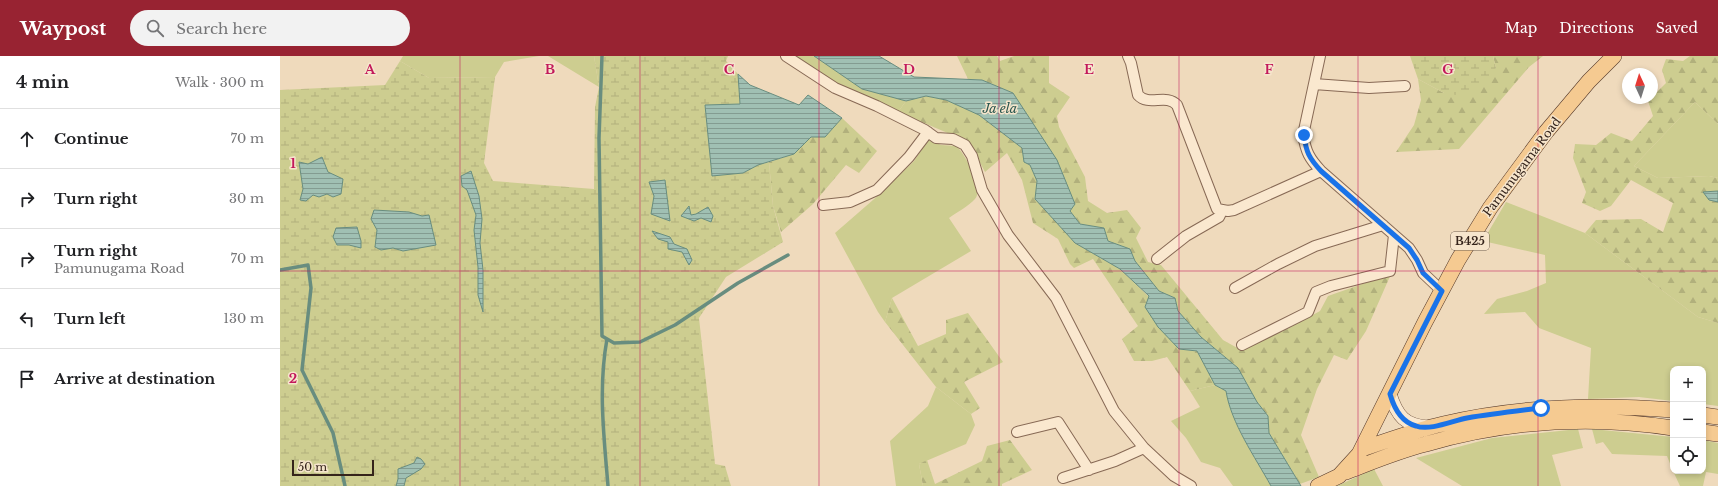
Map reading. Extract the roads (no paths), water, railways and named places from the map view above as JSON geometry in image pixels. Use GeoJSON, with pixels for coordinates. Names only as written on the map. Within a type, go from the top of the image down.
{"type":"FeatureCollection","features":[{"type":"Feature","properties":{"kind":"main road","name":"Pamunugama Road"},"geometry":{"type":"LineString","coordinates":[[1322,485],[1336,478],[1342,473],[1353,463],[1362,449],[1442,291],[1490,208],[1515,172],[1546,132],[1614,56]]}},
{"type":"Feature","properties":{"kind":"main road"},"geometry":{"type":"LineString","coordinates":[[1390,394],[1393,406],[1404,420],[1417,427],[1429,428]]}},
{"type":"Feature","properties":{"kind":"main road"},"geometry":{"type":"LineString","coordinates":[[1362,449],[1467,418],[1541,408],[1584,406],[1670,410]]}},
{"type":"Feature","properties":{"kind":"main road"},"geometry":{"type":"LineString","coordinates":[[1706,415],[1718,417]]}},
{"type":"Feature","properties":{"kind":"main road"},"geometry":{"type":"LineString","coordinates":[[1342,473],[1392,454],[1425,444],[1497,427],[1554,422],[1611,422],[1670,428]]}},
{"type":"Feature","properties":{"kind":"main road"},"geometry":{"type":"LineString","coordinates":[[1706,432],[1718,434]]}},
{"type":"Feature","properties":{"kind":"street"},"geometry":{"type":"LineString","coordinates":[[786,56],[835,88],[877,106],[928,132],[936,138],[953,139],[965,144],[972,156],[982,190],[1008,234],[1056,298],[1114,411],[1144,448],[1174,476],[1190,486]]}},
{"type":"Feature","properties":{"kind":"street"},"geometry":{"type":"LineString","coordinates":[[1128,56],[1138,95],[1141,98],[1151,101],[1169,99],[1177,104],[1217,209],[1222,211],[1234,210],[1321,171]]}},
{"type":"Feature","properties":{"kind":"street"},"geometry":{"type":"LineString","coordinates":[[1320,56],[1304,135],[1305,146],[1309,158],[1321,171],[1409,248],[1423,273],[1442,291]]}},
{"type":"Feature","properties":{"kind":"street"},"geometry":{"type":"LineString","coordinates":[[1314,84],[1369,88],[1405,86]]}},
{"type":"Feature","properties":{"kind":"street"},"geometry":{"type":"LineString","coordinates":[[823,205],[850,202],[878,190],[909,157],[928,132]]}},
{"type":"Feature","properties":{"kind":"street"},"geometry":{"type":"LineString","coordinates":[[1157,259],[1186,236],[1219,217],[1222,211]]}},
{"type":"Feature","properties":{"kind":"street"},"geometry":{"type":"LineString","coordinates":[[1236,288],[1278,264],[1314,246],[1383,225]]}},
{"type":"Feature","properties":{"kind":"street"},"geometry":{"type":"LineString","coordinates":[[1242,345],[1308,312],[1316,292],[1331,286],[1390,271],[1394,235]]}},
{"type":"Feature","properties":{"kind":"street"},"geometry":{"type":"LineString","coordinates":[[1017,432],[1058,422],[1089,470]]}},
{"type":"Feature","properties":{"kind":"street"},"geometry":{"type":"LineString","coordinates":[[1063,478],[1115,461],[1144,448]]}},
{"type":"Feature","properties":{"kind":"water","name":"Ja ela"},"geometry":{"type":"Polygon","coordinates":[[[814,56],[879,56],[914,77],[982,80],[1013,93],[1057,160],[1075,204],[1070,211],[1080,224],[1104,228],[1108,241],[1130,249],[1135,261],[1159,291],[1175,298],[1178,311],[1201,337],[1238,368],[1257,402],[1268,416],[1269,433],[1301,486],[1271,486],[1238,427],[1226,391],[1215,385],[1197,351],[1179,349],[1158,327],[1145,307],[1149,296],[1120,269],[1075,243],[1035,199],[1037,181],[1030,165],[1024,162],[1022,148],[979,115],[946,100],[926,96],[906,101],[862,89],[814,56]]]}},
{"type":"Feature","properties":{"kind":"water"},"geometry":{"type":"Polygon","coordinates":[[[738,74],[750,85],[799,105],[808,95],[842,118],[825,137],[811,137],[794,154],[758,165],[743,173],[712,176],[705,105],[740,104],[738,74]]]}},
{"type":"Feature","properties":{"kind":"water"},"geometry":{"type":"Polygon","coordinates":[[[322,157],[328,172],[343,179],[341,194],[333,197],[327,194],[319,197],[313,195],[306,201],[300,200],[303,189],[299,162],[308,164],[322,157]]]}},
{"type":"Feature","properties":{"kind":"water"},"geometry":{"type":"Polygon","coordinates":[[[471,171],[479,196],[482,219],[480,243],[483,270],[483,312],[478,295],[478,267],[474,230],[476,215],[467,190],[462,186],[461,176],[471,171]]]}},
{"type":"Feature","properties":{"kind":"water"},"geometry":{"type":"Polygon","coordinates":[[[665,180],[670,221],[651,214],[654,196],[649,182],[665,180]]]}},
{"type":"Feature","properties":{"kind":"water"},"geometry":{"type":"Polygon","coordinates":[[[1718,191],[1718,202],[1709,200],[1703,192],[1718,191]]]}},
{"type":"Feature","properties":{"kind":"water"},"geometry":{"type":"Polygon","coordinates":[[[689,206],[691,215],[696,214],[708,207],[713,216],[711,222],[701,218],[694,221],[681,216],[689,206]]]}},
{"type":"Feature","properties":{"kind":"water"},"geometry":{"type":"Polygon","coordinates":[[[374,210],[409,212],[422,216],[429,215],[436,245],[403,251],[393,248],[381,250],[375,247],[377,230],[371,219],[374,210]]]}},
{"type":"Feature","properties":{"kind":"water"},"geometry":{"type":"Polygon","coordinates":[[[357,227],[361,241],[361,248],[349,245],[337,245],[333,237],[336,228],[357,227]]]}},
{"type":"Feature","properties":{"kind":"water"},"geometry":{"type":"Polygon","coordinates":[[[652,231],[670,237],[674,244],[687,249],[692,260],[689,265],[682,252],[668,249],[668,242],[658,239],[652,231]]]}},
{"type":"Feature","properties":{"kind":"water"},"geometry":{"type":"Polygon","coordinates":[[[417,457],[425,464],[421,469],[406,478],[404,486],[396,486],[398,469],[414,463],[417,457]]]}},
{"type":"Feature","properties":{"kind":"waterway"},"geometry":{"type":"LineString","coordinates":[[602,56],[599,138],[602,336],[614,343],[640,342],[675,325],[738,283],[788,255]]}},
{"type":"Feature","properties":{"kind":"waterway"},"geometry":{"type":"LineString","coordinates":[[280,270],[308,265],[311,288],[302,370],[333,433],[345,486]]}},
{"type":"Feature","properties":{"kind":"waterway"},"geometry":{"type":"LineString","coordinates":[[607,339],[604,357],[602,394],[608,486]]}}]}
